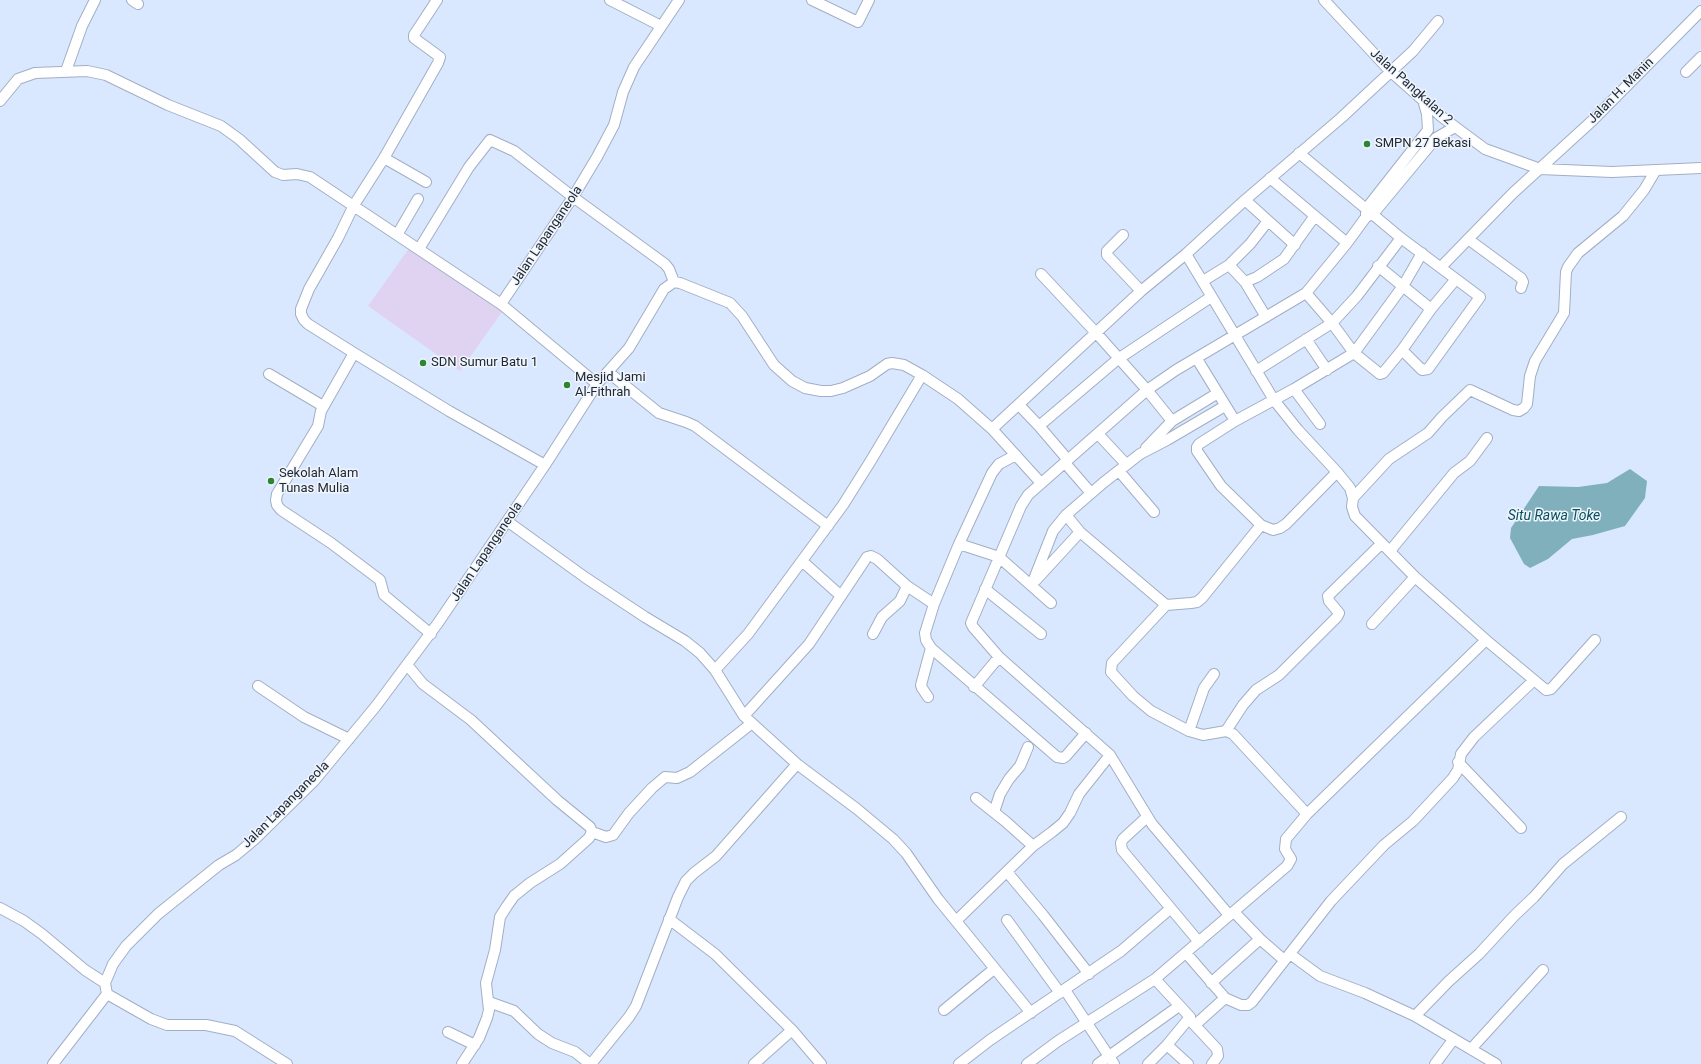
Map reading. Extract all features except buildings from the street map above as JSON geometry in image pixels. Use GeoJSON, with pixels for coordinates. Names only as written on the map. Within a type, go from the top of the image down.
{"type":"FeatureCollection","features":[{"type":"Feature","properties":{"kind":"street"},"geometry":{"type":"LineString","coordinates":[[66,71],[82,26],[95,0]]}},
{"type":"Feature","properties":{"kind":"street"},"geometry":{"type":"LineString","coordinates":[[437,0],[414,35],[414,38],[438,55],[440,57],[439,60],[384,158],[354,205],[338,238],[309,289],[301,309],[301,314],[308,324],[354,353],[449,411],[545,465]]}},
{"type":"Feature","properties":{"kind":"street"},"geometry":{"type":"LineString","coordinates":[[610,0],[661,26]]}},
{"type":"Feature","properties":{"kind":"street","name":"Jalan Lapanganeola"},"geometry":{"type":"LineString","coordinates":[[501,304],[573,197],[597,158],[614,125],[623,92],[634,68],[680,0]]}},
{"type":"Feature","properties":{"kind":"street"},"geometry":{"type":"LineString","coordinates":[[812,0],[858,22],[869,0]]}},
{"type":"Feature","properties":{"kind":"street","name":"Jalan Pangkalan 2"},"geometry":{"type":"LineString","coordinates":[[1324,0],[1390,71],[1455,127],[1486,149],[1540,168],[1612,172],[1701,168]]}},
{"type":"Feature","properties":{"kind":"street","name":"Jalan H. Manin"},"geometry":{"type":"LineString","coordinates":[[1441,267],[1513,193],[1593,120],[1701,11]]}},
{"type":"Feature","properties":{"kind":"street"},"geometry":{"type":"LineString","coordinates":[[992,429],[1141,291],[1186,254],[1270,178],[1341,118],[1413,51],[1438,21]]}},
{"type":"Feature","properties":{"kind":"street"},"geometry":{"type":"LineString","coordinates":[[1686,72],[1701,57]]}},
{"type":"Feature","properties":{"kind":"street"},"geometry":{"type":"LineString","coordinates":[[0,101],[22,77],[35,73],[87,71],[106,75],[173,108],[209,120],[221,126],[239,139],[275,172],[283,175],[297,174],[310,177],[501,304],[597,384]]}},
{"type":"Feature","properties":{"kind":"street"},"geometry":{"type":"LineString","coordinates":[[1423,99],[1427,114],[1427,132],[1347,243],[1306,293],[1197,359],[1176,370],[1147,390],[1041,483],[1024,500],[985,589],[972,623],[973,627],[999,657],[1110,755],[1147,817],[1232,914],[1260,939],[1320,976],[1365,993],[1415,1016],[1496,1064]]}},
{"type":"Feature","properties":{"kind":"street"},"geometry":{"type":"LineString","coordinates":[[1369,213],[1436,138],[1455,127]]}},
{"type":"Feature","properties":{"kind":"street"},"geometry":{"type":"LineString","coordinates":[[1427,132],[1436,138]]}},
{"type":"Feature","properties":{"kind":"street"},"geometry":{"type":"LineString","coordinates":[[419,249],[474,160],[490,140],[514,151],[573,197],[665,264],[669,269],[674,282],[730,303],[742,316],[774,365],[792,381],[805,388],[821,391],[843,388],[870,376],[887,364],[892,363],[904,365],[958,399],[992,429],[1041,483]]}},
{"type":"Feature","properties":{"kind":"street"},"geometry":{"type":"LineString","coordinates":[[1299,153],[1369,213],[1480,297],[1462,324],[1428,369],[1422,370],[1402,350]]}},
{"type":"Feature","properties":{"kind":"street"},"geometry":{"type":"LineString","coordinates":[[384,158],[426,182]]}},
{"type":"Feature","properties":{"kind":"street"},"geometry":{"type":"LineString","coordinates":[[1353,498],[1389,459],[1428,433],[1470,390],[1513,410],[1519,411],[1524,408],[1527,404],[1530,376],[1535,361],[1564,313],[1566,272],[1568,267],[1578,253],[1623,216],[1644,190],[1656,170]]}},
{"type":"Feature","properties":{"kind":"street"},"geometry":{"type":"LineString","coordinates":[[1270,178],[1314,217],[1347,243]]}},
{"type":"Feature","properties":{"kind":"street"},"geometry":{"type":"LineString","coordinates":[[397,235],[418,200]]}},
{"type":"Feature","properties":{"kind":"street"},"geometry":{"type":"LineString","coordinates":[[1245,200],[1295,244]]}},
{"type":"Feature","properties":{"kind":"street"},"geometry":{"type":"LineString","coordinates":[[1246,282],[1277,265],[1284,259],[1314,217]]}},
{"type":"Feature","properties":{"kind":"street"},"geometry":{"type":"LineString","coordinates":[[1203,281],[1229,265],[1250,244],[1268,221]]}},
{"type":"Feature","properties":{"kind":"street"},"geometry":{"type":"LineString","coordinates":[[1123,235],[1107,251],[1107,255],[1141,291]]}},
{"type":"Feature","properties":{"kind":"street"},"geometry":{"type":"LineString","coordinates":[[1256,370],[1332,323],[1357,296],[1378,266],[1401,238]]}},
{"type":"Feature","properties":{"kind":"street"},"geometry":{"type":"LineString","coordinates":[[1468,239],[1520,277],[1522,280],[1521,288]]}},
{"type":"Feature","properties":{"kind":"street"},"geometry":{"type":"LineString","coordinates":[[1337,472],[1280,528],[1273,530],[1261,525],[1221,486],[1197,451],[1199,444],[1354,353],[1403,286],[1422,253]]}},
{"type":"Feature","properties":{"kind":"street"},"geometry":{"type":"LineString","coordinates":[[1186,254],[1234,336],[1274,400],[1298,430],[1350,488],[1353,498],[1352,507],[1355,516],[1415,577],[1486,640],[1546,690],[1551,689],[1595,640]]}},
{"type":"Feature","properties":{"kind":"street"},"geometry":{"type":"LineString","coordinates":[[1229,265],[1246,282],[1266,317]]}},
{"type":"Feature","properties":{"kind":"street"},"geometry":{"type":"LineString","coordinates":[[1378,266],[1431,308]]}},
{"type":"Feature","properties":{"kind":"street"},"geometry":{"type":"LineString","coordinates":[[1041,274],[1147,390],[1172,421]]}},
{"type":"Feature","properties":{"kind":"street"},"geometry":{"type":"LineString","coordinates":[[1306,293],[1332,323],[1354,353],[1380,374],[1383,373],[1402,350],[1431,308],[1456,279]]}},
{"type":"Feature","properties":{"kind":"street","name":"Jalan Lapanganeola"},"geometry":{"type":"LineString","coordinates":[[105,983],[113,964],[126,946],[158,914],[219,865],[236,855],[255,839],[314,781],[349,739],[408,666],[545,465],[597,384],[636,338],[664,289],[674,282]]}},
{"type":"Feature","properties":{"kind":"street"},"geometry":{"type":"LineString","coordinates":[[1039,426],[1118,359],[1211,297]]}},
{"type":"Feature","properties":{"kind":"street"},"geometry":{"type":"LineString","coordinates":[[1306,339],[1327,370]]}},
{"type":"Feature","properties":{"kind":"street"},"geometry":{"type":"LineString","coordinates":[[354,353],[321,411],[319,423],[277,494],[277,505],[281,510],[331,543],[380,580],[384,595],[430,634]]}},
{"type":"Feature","properties":{"kind":"street"},"geometry":{"type":"LineString","coordinates":[[1197,359],[1225,406],[1236,421]]}},
{"type":"Feature","properties":{"kind":"street"},"geometry":{"type":"LineString","coordinates":[[608,372],[653,409],[668,417],[695,426],[828,526]]}},
{"type":"Feature","properties":{"kind":"street"},"geometry":{"type":"LineString","coordinates":[[269,374],[324,406]]}},
{"type":"Feature","properties":{"kind":"street"},"geometry":{"type":"LineString","coordinates":[[715,670],[748,634],[828,526],[870,462],[922,375]]}},
{"type":"Feature","properties":{"kind":"street"},"geometry":{"type":"LineString","coordinates":[[1294,389],[1320,424]]}},
{"type":"Feature","properties":{"kind":"street"},"geometry":{"type":"LineString","coordinates":[[1032,584],[1053,531],[1066,515],[1140,454],[1172,421],[1218,393]]}},
{"type":"Feature","properties":{"kind":"street"},"geometry":{"type":"LineString","coordinates":[[1019,405],[1039,426],[1091,493]]}},
{"type":"Feature","properties":{"kind":"street"},"geometry":{"type":"LineString","coordinates":[[1140,454],[1225,406]]}},
{"type":"Feature","properties":{"kind":"street"},"geometry":{"type":"LineString","coordinates":[[1098,434],[1154,512]]}},
{"type":"Feature","properties":{"kind":"street"},"geometry":{"type":"LineString","coordinates":[[1390,551],[1454,473],[1470,461],[1487,438]]}},
{"type":"Feature","properties":{"kind":"street"},"geometry":{"type":"LineString","coordinates":[[1016,455],[999,464],[992,473],[959,544],[934,604],[924,637],[928,646],[1057,757],[1063,758],[1066,756],[1086,733]]}},
{"type":"Feature","properties":{"kind":"street"},"geometry":{"type":"LineString","coordinates":[[1066,515],[1080,532],[1166,605]]}},
{"type":"Feature","properties":{"kind":"street"},"geometry":{"type":"LineString","coordinates":[[507,521],[621,602],[684,641],[700,653],[715,670],[744,716],[797,764],[857,809],[893,839],[906,853],[938,899],[1030,1013]]}},
{"type":"Feature","properties":{"kind":"street"},"geometry":{"type":"LineString","coordinates":[[1261,525],[1202,598],[1197,602],[1166,605],[1112,663],[1111,672],[1133,696],[1151,711],[1189,731],[1203,734],[1226,731],[1238,739],[1307,814]]}},
{"type":"Feature","properties":{"kind":"street"},"geometry":{"type":"LineString","coordinates":[[1032,584],[1080,532]]}},
{"type":"Feature","properties":{"kind":"street"},"geometry":{"type":"LineString","coordinates":[[959,544],[999,557],[1032,584],[1051,603]]}},
{"type":"Feature","properties":{"kind":"street"},"geometry":{"type":"LineString","coordinates":[[1226,731],[1243,705],[1256,690],[1279,675],[1337,618],[1339,613],[1329,601],[1328,596],[1381,544]]}},
{"type":"Feature","properties":{"kind":"street"},"geometry":{"type":"LineString","coordinates":[[744,716],[809,644],[865,559],[869,556],[877,559],[907,586],[934,604]]}},
{"type":"Feature","properties":{"kind":"street"},"geometry":{"type":"LineString","coordinates":[[802,561],[841,596]]}},
{"type":"Feature","properties":{"kind":"street"},"geometry":{"type":"LineString","coordinates":[[1372,624],[1415,577]]}},
{"type":"Feature","properties":{"kind":"street"},"geometry":{"type":"LineString","coordinates":[[874,634],[882,617],[900,601],[907,586]]}},
{"type":"Feature","properties":{"kind":"street"},"geometry":{"type":"LineString","coordinates":[[985,589],[1041,634]]}},
{"type":"Feature","properties":{"kind":"street"},"geometry":{"type":"LineString","coordinates":[[1027,1064],[1058,1041],[1155,979],[1289,864],[1291,859],[1285,849],[1286,839],[1307,814],[1486,640]]}},
{"type":"Feature","properties":{"kind":"street"},"geometry":{"type":"LineString","coordinates":[[928,697],[921,685],[931,648]]}},
{"type":"Feature","properties":{"kind":"street"},"geometry":{"type":"LineString","coordinates":[[974,686],[999,657]]}},
{"type":"Feature","properties":{"kind":"street"},"geometry":{"type":"LineString","coordinates":[[408,666],[423,684],[471,720],[557,800],[590,827],[592,832],[606,837],[613,835],[629,813],[652,788],[665,777],[677,778],[690,772],[752,723]]}},
{"type":"Feature","properties":{"kind":"street"},"geometry":{"type":"LineString","coordinates":[[1189,731],[1204,688],[1214,674]]}},
{"type":"Feature","properties":{"kind":"street"},"geometry":{"type":"LineString","coordinates":[[1186,953],[1225,998],[1235,1003],[1248,1005],[1252,1002],[1331,901],[1384,845],[1413,821],[1453,778],[1458,770],[1458,762],[1461,754],[1474,737],[1534,680]]}},
{"type":"Feature","properties":{"kind":"street"},"geometry":{"type":"LineString","coordinates":[[258,686],[304,717],[349,739]]}},
{"type":"Feature","properties":{"kind":"street"},"geometry":{"type":"LineString","coordinates":[[994,812],[1000,794],[1009,779],[1020,766],[1028,747]]}},
{"type":"Feature","properties":{"kind":"street"},"geometry":{"type":"LineString","coordinates":[[956,921],[1033,846],[1063,823],[1070,813],[1079,794],[1110,755]]}},
{"type":"Feature","properties":{"kind":"street"},"geometry":{"type":"LineString","coordinates":[[1458,762],[1521,828]]}},
{"type":"Feature","properties":{"kind":"street"},"geometry":{"type":"LineString","coordinates":[[489,1002],[514,1011],[538,1034],[552,1043],[574,1052],[590,1064],[630,1017],[636,1006],[669,919],[686,881],[716,856],[797,764]]}},
{"type":"Feature","properties":{"kind":"street"},"geometry":{"type":"LineString","coordinates":[[976,798],[1033,846]]}},
{"type":"Feature","properties":{"kind":"street"},"geometry":{"type":"LineString","coordinates":[[1147,817],[1124,839],[1121,846],[1122,850],[1199,942]]}},
{"type":"Feature","properties":{"kind":"street"},"geometry":{"type":"LineString","coordinates":[[1415,1016],[1479,954],[1514,915],[1534,897],[1563,864],[1622,817]]}},
{"type":"Feature","properties":{"kind":"street"},"geometry":{"type":"LineString","coordinates":[[462,1064],[475,1045],[487,1018],[489,1002],[486,984],[495,950],[500,918],[514,896],[530,883],[560,864],[589,838],[592,832]]}},
{"type":"Feature","properties":{"kind":"street"},"geometry":{"type":"LineString","coordinates":[[1007,872],[1089,974]]}},
{"type":"Feature","properties":{"kind":"street"},"geometry":{"type":"LineString","coordinates":[[0,908],[24,921],[85,970],[105,983],[107,994],[53,1064]]}},
{"type":"Feature","properties":{"kind":"street"},"geometry":{"type":"LineString","coordinates":[[959,1064],[1030,1013],[1089,974],[1137,938],[1170,909]]}},
{"type":"Feature","properties":{"kind":"street"},"geometry":{"type":"LineString","coordinates":[[669,919],[715,954],[792,1030],[821,1064]]}},
{"type":"Feature","properties":{"kind":"street"},"geometry":{"type":"LineString","coordinates":[[1007,920],[1087,1023],[1111,1060]]}},
{"type":"Feature","properties":{"kind":"street"},"geometry":{"type":"LineString","coordinates":[[1211,983],[1260,939]]}},
{"type":"Feature","properties":{"kind":"street"},"geometry":{"type":"LineString","coordinates":[[944,1010],[994,969]]}},
{"type":"Feature","properties":{"kind":"street"},"geometry":{"type":"LineString","coordinates":[[1471,1049],[1542,970]]}},
{"type":"Feature","properties":{"kind":"street"},"geometry":{"type":"LineString","coordinates":[[1155,979],[1188,1014],[1192,1022],[1217,1049],[1218,1056],[1212,1064]]}},
{"type":"Feature","properties":{"kind":"street"},"geometry":{"type":"LineString","coordinates":[[107,994],[151,1019],[167,1025],[206,1025],[235,1031],[287,1064]]}},
{"type":"Feature","properties":{"kind":"street"},"geometry":{"type":"LineString","coordinates":[[1148,1064],[1192,1022],[1225,998]]}},
{"type":"Feature","properties":{"kind":"street"},"geometry":{"type":"LineString","coordinates":[[1098,1064],[1111,1060],[1179,1006]]}},
{"type":"Feature","properties":{"kind":"street"},"geometry":{"type":"LineString","coordinates":[[754,1064],[792,1030]]}},
{"type":"Feature","properties":{"kind":"street"},"geometry":{"type":"LineString","coordinates":[[448,1032],[475,1045]]}},
{"type":"Feature","properties":{"kind":"street"},"geometry":{"type":"LineString","coordinates":[[1435,1064],[1454,1040]]}},
{"type":"Feature","properties":{"kind":"street"},"geometry":{"type":"LineString","coordinates":[[1167,1045],[1188,1064]]}},
{"type":"Feature","properties":{"kind":"shaded area"},"geometry":{"type":"Polygon","coordinates":[[[410,247],[502,312],[460,371],[368,306],[410,247]]]}},
{"type":"Feature","properties":{"kind":"water","name":"Situ Rawa Toke"},"geometry":{"type":"Polygon","coordinates":[[[1630,469],[1647,481],[1645,498],[1625,526],[1572,539],[1548,559],[1530,568],[1524,564],[1510,538],[1511,528],[1539,486],[1578,487],[1607,483],[1630,469]]]}},
{"type":"Feature","properties":{"kind":"place","name":"SMPN 27 Bekasi"},"geometry":{"type":"Point","coordinates":[1367,144]}},
{"type":"Feature","properties":{"kind":"place","name":"SDN Sumur Batu 1"},"geometry":{"type":"Point","coordinates":[423,363]}},
{"type":"Feature","properties":{"kind":"place","name":"Mesjid Jami Al-Fithrah"},"geometry":{"type":"Point","coordinates":[567,385]}},
{"type":"Feature","properties":{"kind":"place","name":"Sekolah Alam Tunas Mulia"},"geometry":{"type":"Point","coordinates":[271,481]}}]}
